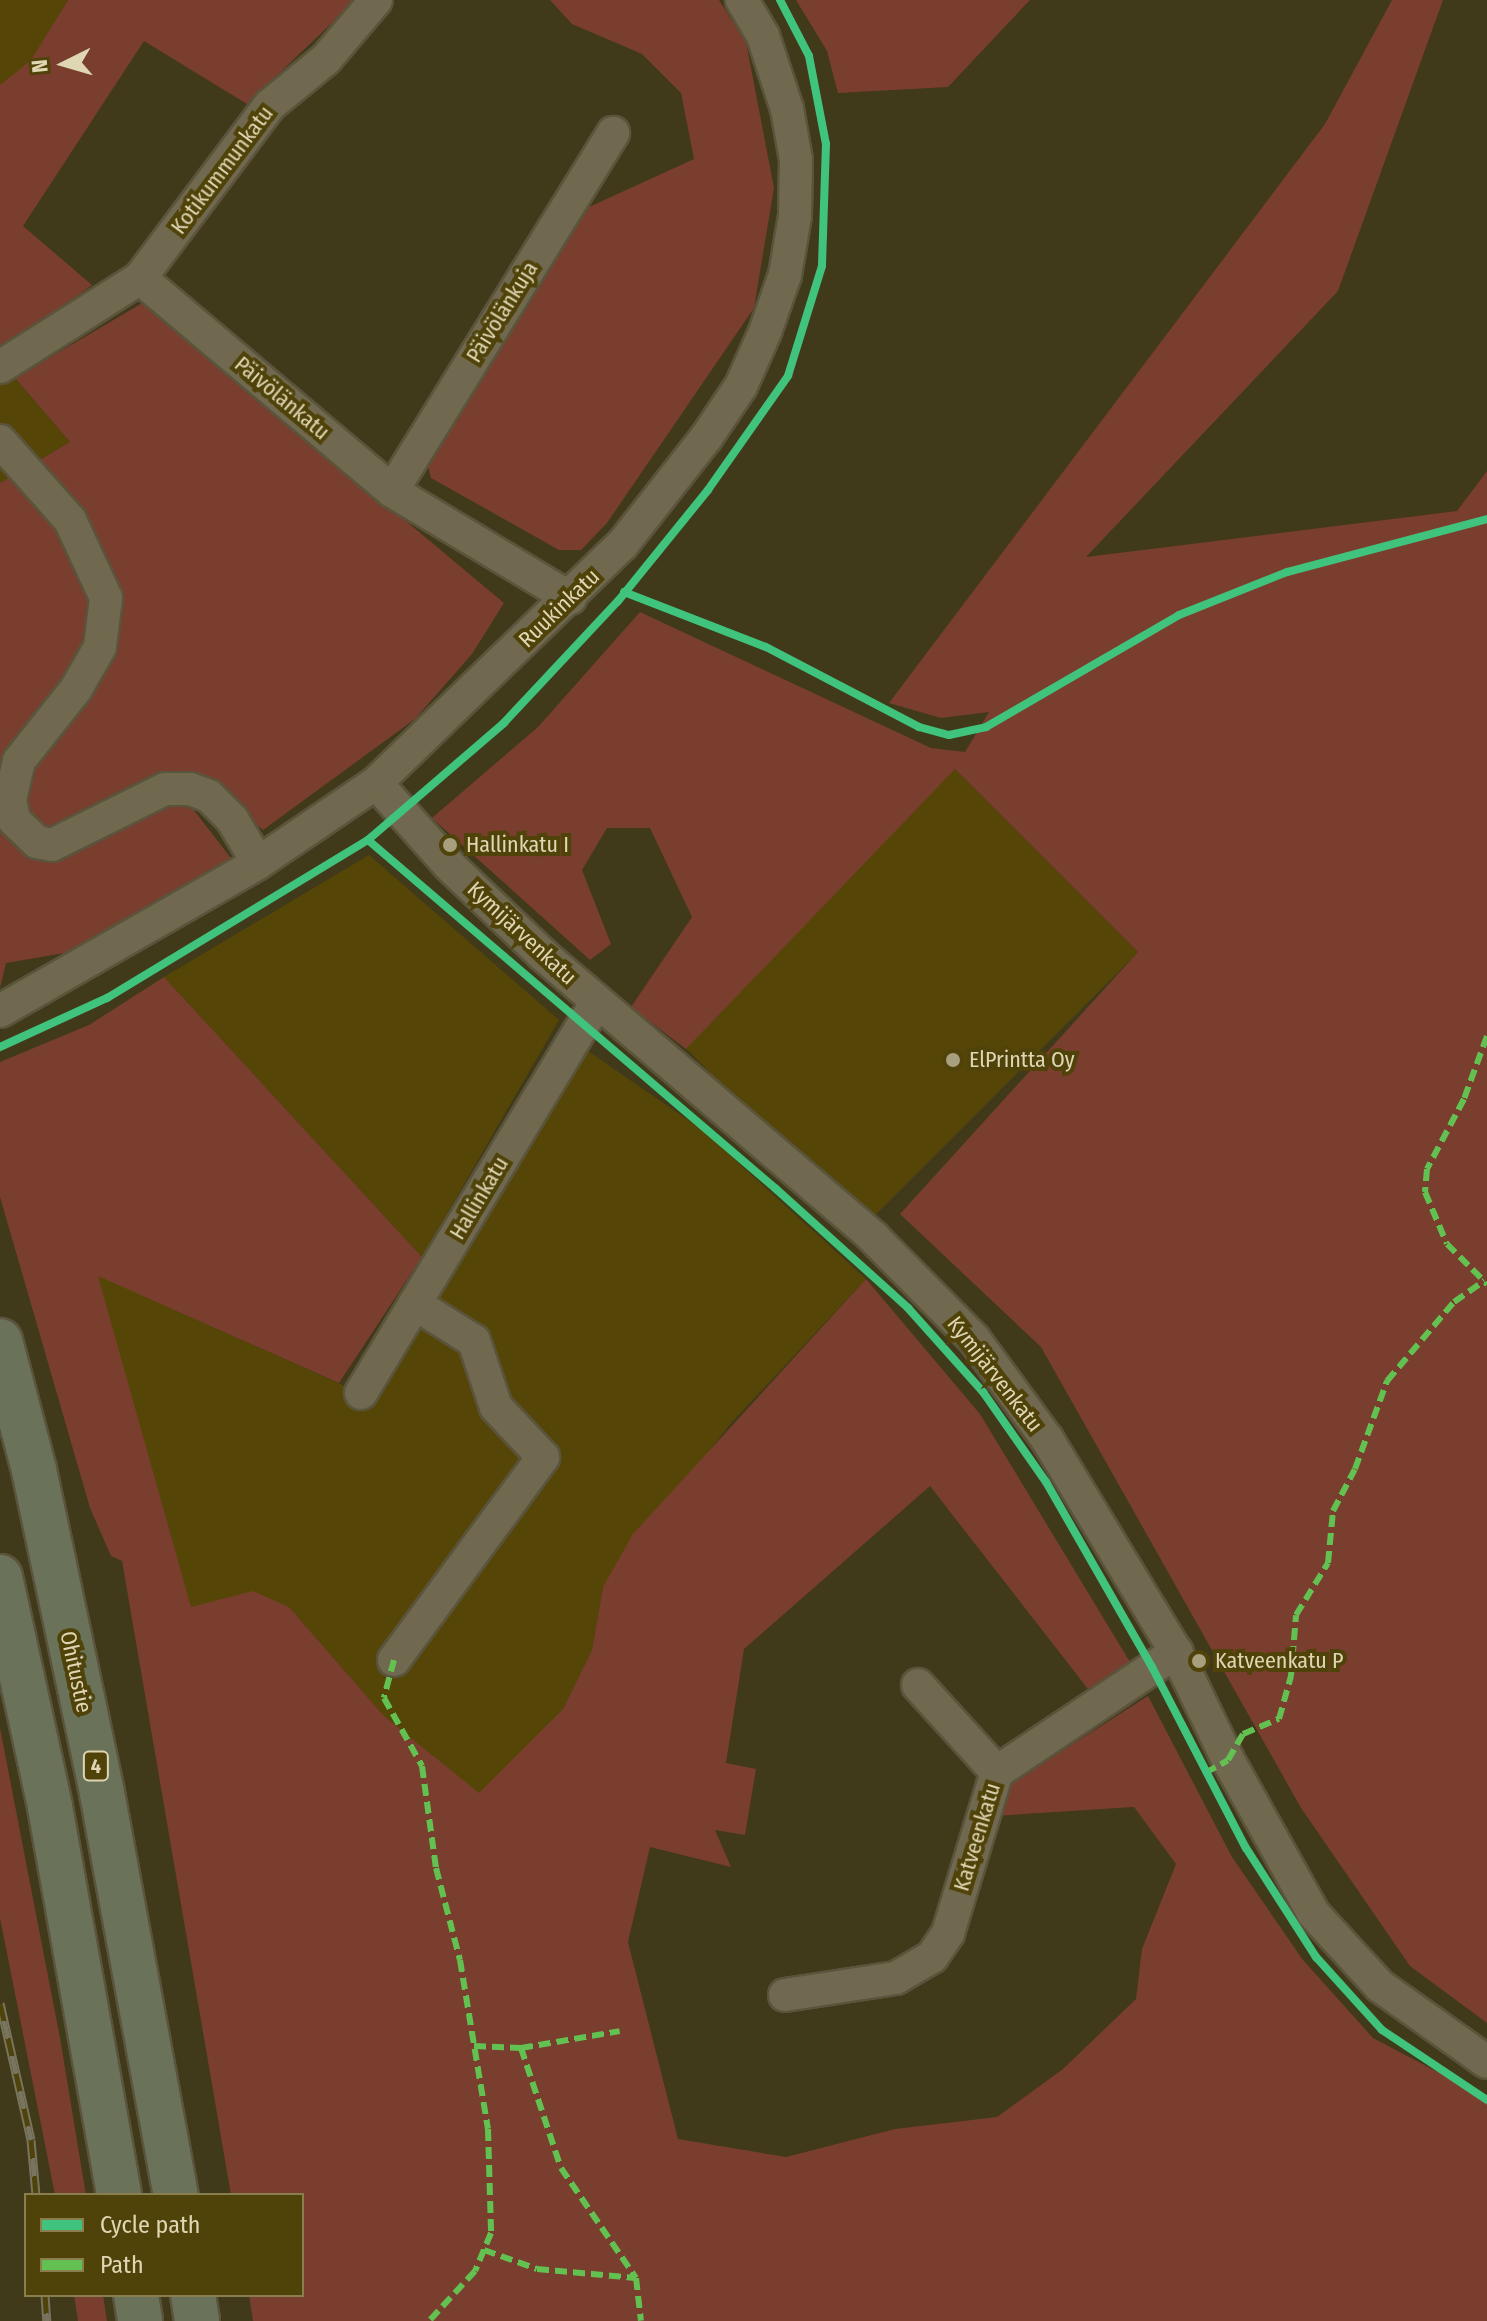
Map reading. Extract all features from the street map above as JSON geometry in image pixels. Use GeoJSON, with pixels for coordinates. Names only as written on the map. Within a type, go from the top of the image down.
{"type":"FeatureCollection","features":[{"type":"Feature","properties":{"kind":"highway","name":"Ohitustie"},"geometry":{"type":"LineString","coordinates":[[0,1341],[34,1470],[102,1793],[176,2193]]}},
{"type":"Feature","properties":{"kind":"highway"},"geometry":{"type":"LineString","coordinates":[[0,1577],[50,1807],[119,2193]]}},
{"type":"Feature","properties":{"kind":"highway"},"geometry":{"type":"LineString","coordinates":[[136,2297],[140,2321]]}},
{"type":"Feature","properties":{"kind":"highway"},"geometry":{"type":"LineString","coordinates":[[193,2297],[197,2321]]}},
{"type":"Feature","properties":{"kind":"street","name":"Kotikummunkatu"},"geometry":{"type":"LineString","coordinates":[[140,278],[270,105],[326,59],[376,0]]}},
{"type":"Feature","properties":{"kind":"street","name":"Ruukinkatu"},"geometry":{"type":"LineString","coordinates":[[0,1011],[258,863],[376,783],[622,545],[741,386],[785,275],[795,216],[796,160],[763,36],[742,0]]}},
{"type":"Feature","properties":{"kind":"street","name":"Päivölänkuja"},"geometry":{"type":"LineString","coordinates":[[392,491],[613,133]]}},
{"type":"Feature","properties":{"kind":"street"},"geometry":{"type":"LineString","coordinates":[[0,367],[140,278]]}},
{"type":"Feature","properties":{"kind":"street","name":"Päivölänkatu"},"geometry":{"type":"LineString","coordinates":[[140,278],[392,491],[570,598]]}},
{"type":"Feature","properties":{"kind":"street"},"geometry":{"type":"LineString","coordinates":[[0,441],[70,520],[106,598],[100,647],[76,689],[19,761],[10,799],[14,820],[37,842],[52,845],[165,789],[190,789],[209,796],[232,819],[258,863]]}},
{"type":"Feature","properties":{"kind":"street","name":"Kymijärvenkatu"},"geometry":{"type":"LineString","coordinates":[[376,783],[449,865],[597,1002],[873,1237],[974,1339],[1047,1439],[1176,1652],[1228,1760],[1313,1913],[1380,1986],[1487,2062]]}},
{"type":"Feature","properties":{"kind":"street","name":"Hallinkatu"},"geometry":{"type":"LineString","coordinates":[[361,1393],[597,1002]]}},
{"type":"Feature","properties":{"kind":"street"},"geometry":{"type":"LineString","coordinates":[[394,1660],[543,1457],[496,1407],[474,1341],[415,1304]]}},
{"type":"Feature","properties":{"kind":"street","name":"Katveenkatu"},"geometry":{"type":"LineString","coordinates":[[785,1995],[896,1978],[932,1957],[948,1933],[997,1772],[1176,1652]]}},
{"type":"Feature","properties":{"kind":"street"},"geometry":{"type":"LineString","coordinates":[[918,1685],[997,1772]]}},
{"type":"Feature","properties":{"kind":"shaded area"},"geometry":{"type":"Polygon","coordinates":[[[0,0],[68,0],[31,61],[0,85],[0,0]]]}},
{"type":"Feature","properties":{"kind":"shaded area"},"geometry":{"type":"Polygon","coordinates":[[[68,0],[356,0],[247,104],[144,41],[23,226],[92,285],[0,354],[0,85],[31,60],[68,0]]]}},
{"type":"Feature","properties":{"kind":"shaded area"},"geometry":{"type":"Polygon","coordinates":[[[550,0],[719,0],[746,42],[774,188],[754,308],[607,523],[581,550],[559,550],[431,478],[428,466],[589,207],[694,159],[681,93],[642,54],[572,24],[550,0]]]}},
{"type":"Feature","properties":{"kind":"shaded area"},"geometry":{"type":"Polygon","coordinates":[[[796,0],[1030,0],[948,87],[838,93],[827,51],[796,0]]]}},
{"type":"Feature","properties":{"kind":"shaded area"},"geometry":{"type":"Polygon","coordinates":[[[1392,0],[1443,0],[1338,291],[1086,557],[1457,511],[1487,471],[1487,2023],[1410,1966],[1301,1808],[1041,1347],[900,1214],[1138,952],[955,769],[686,1049],[631,1007],[692,917],[650,828],[607,828],[582,870],[611,944],[590,960],[432,818],[538,727],[640,612],[931,748],[965,752],[989,712],[941,718],[889,703],[1325,124],[1392,0]]]}},
{"type":"Feature","properties":{"kind":"shaded area"},"geometry":{"type":"Polygon","coordinates":[[[144,302],[504,603],[472,654],[415,719],[263,830],[199,777],[186,800],[234,862],[88,949],[6,963],[0,988],[0,483],[70,442],[15,378],[144,302]]]}},
{"type":"Feature","properties":{"kind":"shaded area"},"geometry":{"type":"Polygon","coordinates":[[[0,361],[70,442],[0,483],[0,361]]]}},
{"type":"Feature","properties":{"kind":"shaded area"},"geometry":{"type":"Polygon","coordinates":[[[955,769],[1138,952],[864,1226],[681,1043],[955,769]]]}},
{"type":"Feature","properties":{"kind":"shaded area"},"geometry":{"type":"Polygon","coordinates":[[[369,855],[559,1020],[422,1257],[164,977],[369,855]]]}},
{"type":"Feature","properties":{"kind":"shaded area"},"geometry":{"type":"Polygon","coordinates":[[[164,977],[422,1257],[339,1383],[98,1276],[191,1607],[253,1591],[289,1607],[384,1716],[479,1793],[563,1709],[592,1650],[603,1587],[633,1534],[866,1279],[980,1414],[1130,1662],[1088,1689],[930,1486],[744,1649],[726,1763],[756,1769],[745,1835],[715,1830],[731,1867],[650,1847],[628,1942],[678,2139],[786,2157],[895,2129],[997,2117],[1063,2069],[1136,1999],[1142,1949],[1176,1864],[1134,1807],[994,1816],[1013,1782],[1148,1696],[1232,1857],[1303,1960],[1373,2038],[1487,2098],[1487,2321],[253,2321],[249,2297],[304,2297],[304,2193],[231,2193],[122,1561],[111,1556],[90,1508],[0,1197],[0,1062],[89,1025],[164,977]]]}},
{"type":"Feature","properties":{"kind":"shaded area"},"geometry":{"type":"Polygon","coordinates":[[[585,1049],[701,1129],[866,1279],[731,1423],[603,1587],[592,1650],[563,1709],[479,1794],[384,1716],[289,1607],[253,1592],[191,1608],[97,1275],[376,1400],[585,1049]]]}},
{"type":"Feature","properties":{"kind":"shaded area"},"geometry":{"type":"Polygon","coordinates":[[[0,1728],[60,2038],[86,2193],[55,2193],[0,1918],[0,1728]]]}},
{"type":"Feature","properties":{"kind":"shaded area"},"geometry":{"type":"Polygon","coordinates":[[[74,2297],[103,2297],[107,2321],[78,2321],[74,2297]]]}},
{"type":"Feature","properties":{"kind":"railway"},"geometry":{"type":"LineString","coordinates":[[0,2003],[31,2140],[36,2193]]}},
{"type":"Feature","properties":{"kind":"railway"},"geometry":{"type":"LineString","coordinates":[[45,2297],[47,2321]]}},
{"type":"Feature","properties":{"kind":"marked path"},"geometry":{"type":"LineString","coordinates":[[1487,1036],[1464,1099],[1427,1169],[1425,1192],[1447,1244],[1487,1284]]}},
{"type":"Feature","properties":{"kind":"marked path"},"geometry":{"type":"LineString","coordinates":[[1205,1773],[1228,1760],[1243,1734],[1279,1719],[1291,1676],[1296,1615],[1328,1563],[1333,1511],[1355,1469],[1387,1381],[1454,1302],[1484,1281]]}},
{"type":"Feature","properties":{"kind":"marked path"},"geometry":{"type":"LineString","coordinates":[[394,1660],[384,1698],[422,1766],[436,1868],[460,1960],[488,2129],[491,2233],[475,2271],[429,2321]]}},
{"type":"Feature","properties":{"kind":"marked path"},"geometry":{"type":"LineString","coordinates":[[474,2046],[521,2048],[620,2031]]}},
{"type":"Feature","properties":{"kind":"marked path"},"geometry":{"type":"LineString","coordinates":[[521,2048],[561,2168],[636,2278]]}},
{"type":"Feature","properties":{"kind":"marked path"},"geometry":{"type":"LineString","coordinates":[[484,2250],[537,2269],[636,2278],[641,2321]]}},
{"type":"Feature","properties":{"kind":"cycle path"},"geometry":{"type":"LineString","coordinates":[[780,0],[809,56],[826,144],[822,266],[788,376],[708,490],[618,601],[504,723],[368,840],[776,1189],[908,1308],[983,1392],[1046,1482],[1152,1667],[1246,1848],[1316,1957],[1382,2030],[1487,2100]]}},
{"type":"Feature","properties":{"kind":"cycle path"},"geometry":{"type":"LineString","coordinates":[[624,592],[766,647],[919,727],[949,735],[986,727],[1179,615],[1287,572],[1487,519]]}},
{"type":"Feature","properties":{"kind":"cycle path"},"geometry":{"type":"LineString","coordinates":[[0,1047],[107,998],[368,840]]}},
{"type":"Feature","properties":{"kind":"place","name":"Hallinkatu I"},"geometry":{"type":"Point","coordinates":[450,845]}},
{"type":"Feature","properties":{"kind":"place","name":"ElPrintta Oy"},"geometry":{"type":"Point","coordinates":[953,1060]}},
{"type":"Feature","properties":{"kind":"place","name":"Katveenkatu P"},"geometry":{"type":"Point","coordinates":[1199,1661]}}]}
